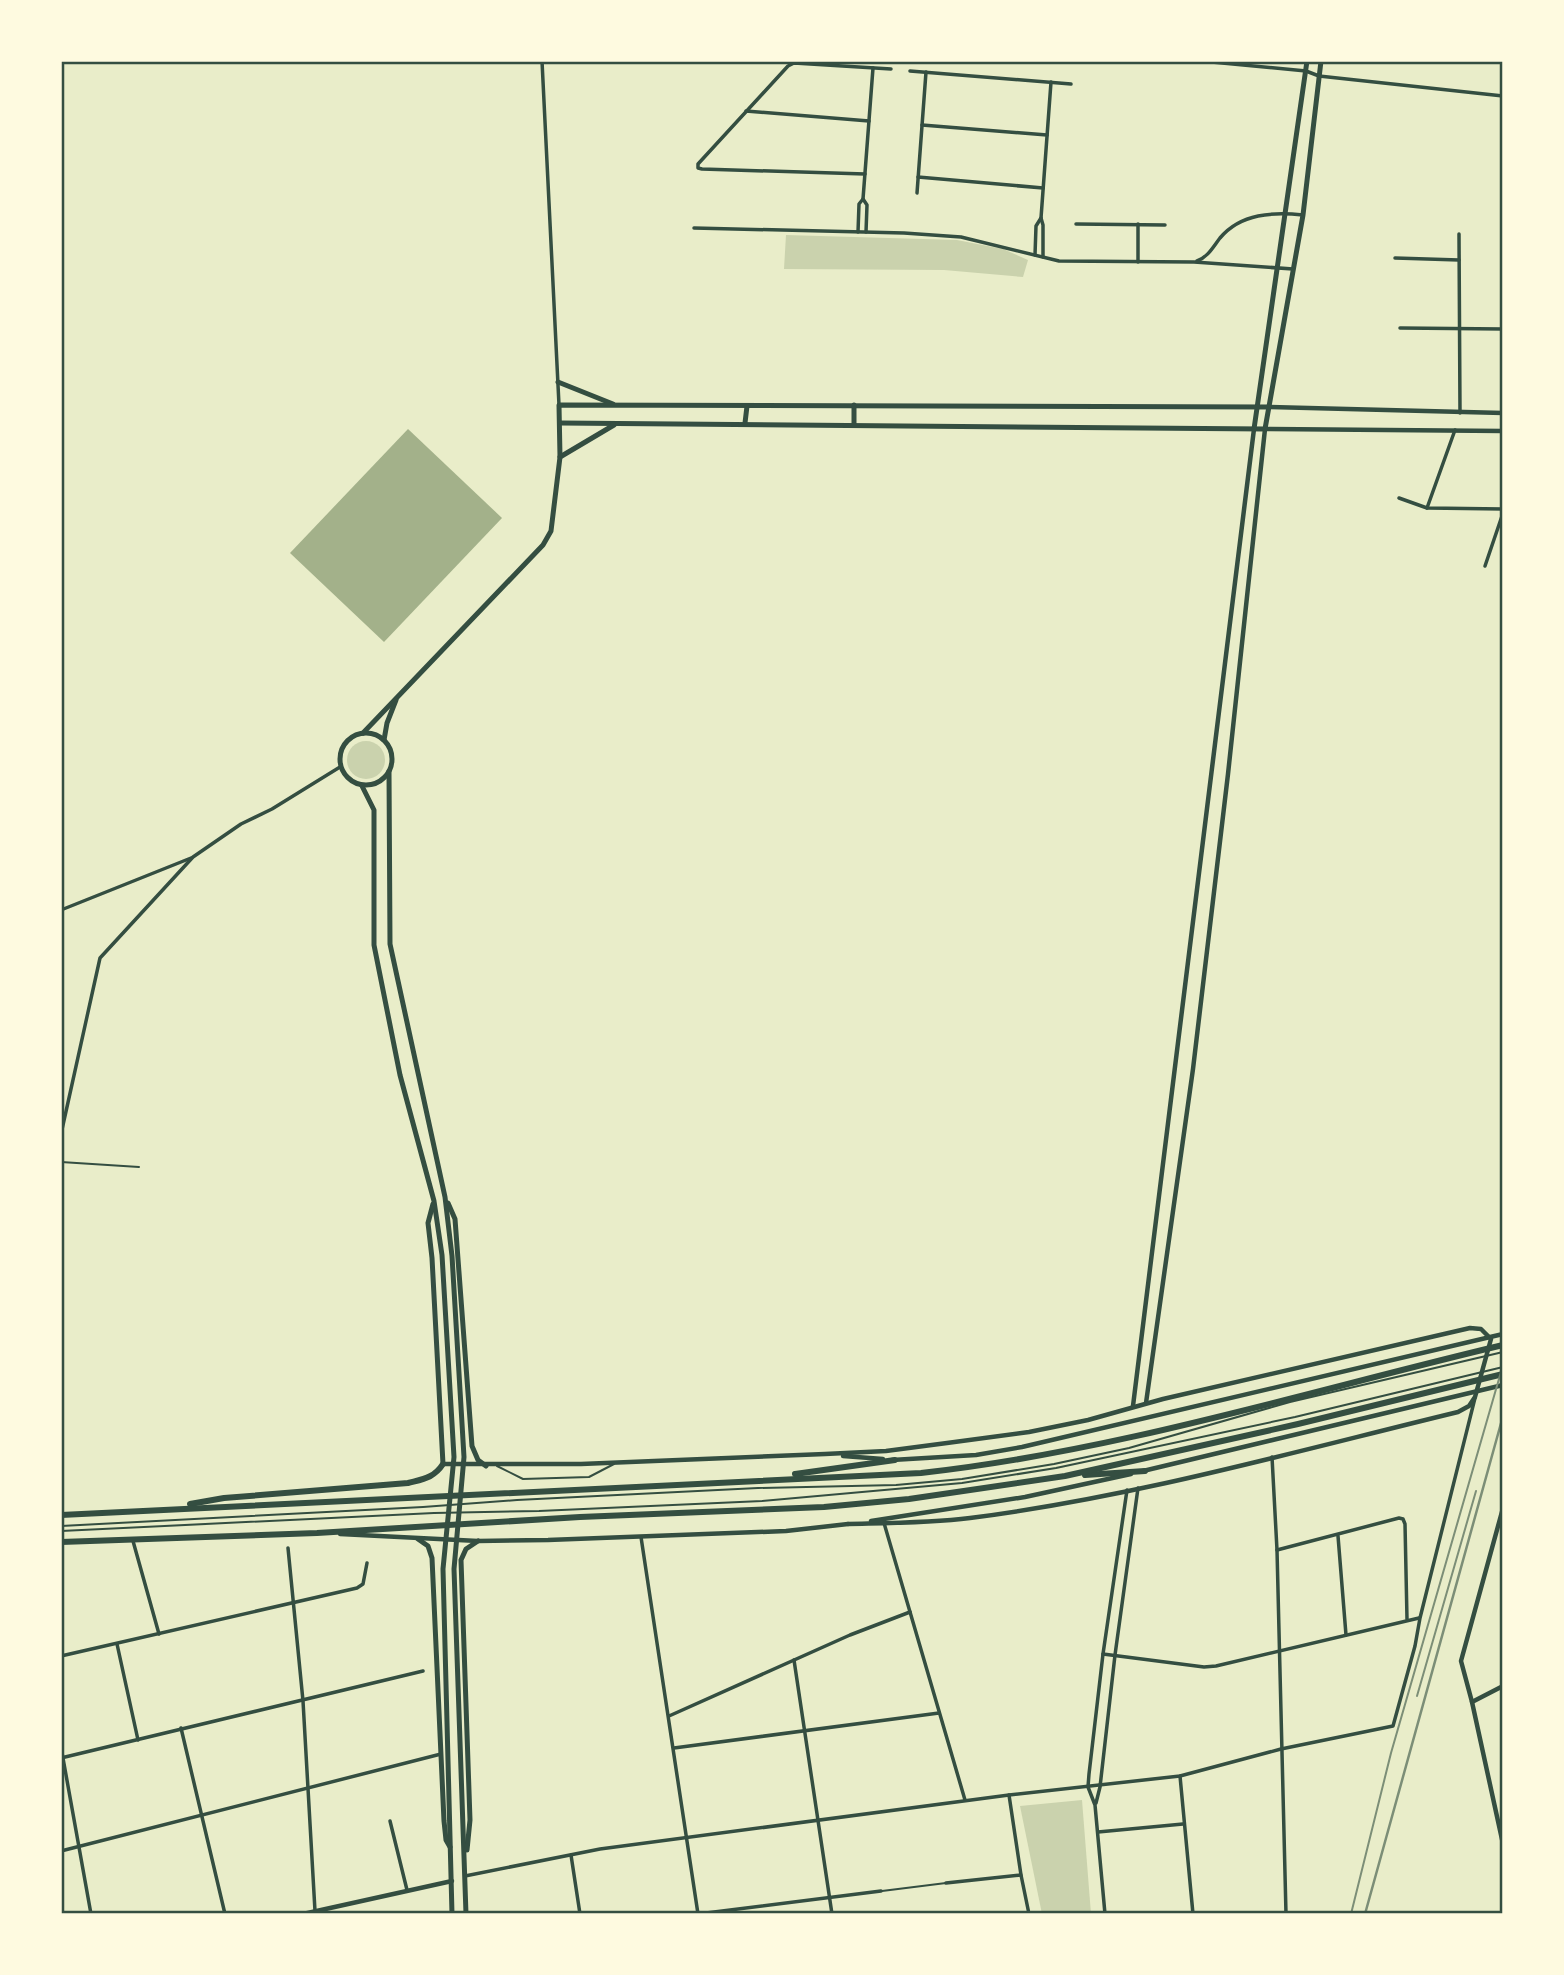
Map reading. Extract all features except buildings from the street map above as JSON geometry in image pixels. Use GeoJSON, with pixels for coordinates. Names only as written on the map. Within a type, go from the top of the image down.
{"type":"FeatureCollection","features":[{"type":"Feature","properties":{"kind":"highway"},"geometry":{"type":"LineString","coordinates":[[61,1515],[921,1472],[989,1465],[1190,1425],[1290,1397],[1477,1354],[1503,1345]]}},
{"type":"Feature","properties":{"kind":"highway"},"geometry":{"type":"LineString","coordinates":[[61,1542],[317,1533],[580,1517],[824,1507],[909,1499],[1065,1476],[1298,1424],[1476,1377],[1503,1374]]}},
{"type":"Feature","properties":{"kind":"highway"},"geometry":{"type":"LineString","coordinates":[[755,1480],[895,1460]]}},
{"type":"Feature","properties":{"kind":"highway"},"geometry":{"type":"LineString","coordinates":[[166,1509],[224,1498],[408,1483],[430,1478],[443,1464]]}},
{"type":"Feature","properties":{"kind":"highway"},"geometry":{"type":"LineString","coordinates":[[1065,1476],[1145,1471]]}},
{"type":"Feature","properties":{"kind":"main road"},"geometry":{"type":"LineString","coordinates":[[1254,429],[1307,61]]}},
{"type":"Feature","properties":{"kind":"main road"},"geometry":{"type":"LineString","coordinates":[[560,423],[1265,429],[1303,215],[1321,61]]}},
{"type":"Feature","properties":{"kind":"main road"},"geometry":{"type":"LineString","coordinates":[[558,382],[616,405]]}},
{"type":"Feature","properties":{"kind":"main road"},"geometry":{"type":"LineString","coordinates":[[363,733],[543,545],[551,531],[560,457],[559,405],[1269,407]]}},
{"type":"Feature","properties":{"kind":"main road"},"geometry":{"type":"LineString","coordinates":[[745,424],[747,405]]}},
{"type":"Feature","properties":{"kind":"main road"},"geometry":{"type":"LineString","coordinates":[[854,405],[854,425]]}},
{"type":"Feature","properties":{"kind":"main road"},"geometry":{"type":"LineString","coordinates":[[560,457],[614,424]]}},
{"type":"Feature","properties":{"kind":"main road"},"geometry":{"type":"LineString","coordinates":[[384,740],[387,723],[398,696]]}},
{"type":"Feature","properties":{"kind":"main road"},"geometry":{"type":"LineString","coordinates":[[389,772],[378,783],[362,786],[348,780],[340,767],[343,744],[363,733],[371,733],[384,740],[392,755],[389,772],[390,944],[445,1197],[452,1256],[464,1457],[454,1554],[466,1914]]}},
{"type":"Feature","properties":{"kind":"main road"},"geometry":{"type":"LineString","coordinates":[[362,786],[374,810],[374,945],[401,1075],[433,1201],[442,1255],[454,1457],[443,1569],[452,1914]]}},
{"type":"Feature","properties":{"kind":"main road"},"geometry":{"type":"LineString","coordinates":[[445,1197],[456,1219],[471,1438],[475,1455],[486,1466]]}},
{"type":"Feature","properties":{"kind":"main road"},"geometry":{"type":"LineString","coordinates":[[433,1201],[428,1223],[443,1464]]}},
{"type":"Feature","properties":{"kind":"main road"},"geometry":{"type":"LineString","coordinates":[[443,1440],[458,1444],[471,1438]]}},
{"type":"Feature","properties":{"kind":"main road"},"geometry":{"type":"LineString","coordinates":[[418,1539],[430,1552],[444,1821],[446,1840],[452,1850]]}},
{"type":"Feature","properties":{"kind":"main road"},"geometry":{"type":"LineString","coordinates":[[465,1875],[470,1820],[463,1554],[478,1541]]}},
{"type":"Feature","properties":{"kind":"main road"},"geometry":{"type":"LineString","coordinates":[[433,1586],[440,1574],[448,1571],[458,1576],[462,1583]]}},
{"type":"Feature","properties":{"kind":"main road"},"geometry":{"type":"LineString","coordinates":[[435,1627],[463,1626]]}},
{"type":"Feature","properties":{"kind":"street"},"geometry":{"type":"LineString","coordinates":[[542,61],[559,405]]}},
{"type":"Feature","properties":{"kind":"street"},"geometry":{"type":"LineString","coordinates":[[1201,61],[1306,71],[1319,76],[1503,96]]}},
{"type":"Feature","properties":{"kind":"street"},"geometry":{"type":"LineString","coordinates":[[865,174],[698,168],[698,164],[788,66],[794,63],[891,69]]}},
{"type":"Feature","properties":{"kind":"street"},"geometry":{"type":"LineString","coordinates":[[858,232],[873,68]]}},
{"type":"Feature","properties":{"kind":"street"},"geometry":{"type":"LineString","coordinates":[[910,71],[1071,84]]}},
{"type":"Feature","properties":{"kind":"street"},"geometry":{"type":"LineString","coordinates":[[917,193],[926,72]]}},
{"type":"Feature","properties":{"kind":"street"},"geometry":{"type":"LineString","coordinates":[[1043,257],[1041,218],[1051,82]]}},
{"type":"Feature","properties":{"kind":"street"},"geometry":{"type":"LineString","coordinates":[[746,111],[869,121]]}},
{"type":"Feature","properties":{"kind":"street"},"geometry":{"type":"LineString","coordinates":[[922,125],[1047,135]]}},
{"type":"Feature","properties":{"kind":"street"},"geometry":{"type":"LineString","coordinates":[[918,177],[1043,188]]}},
{"type":"Feature","properties":{"kind":"street"},"geometry":{"type":"LineString","coordinates":[[863,199],[867,205],[866,232]]}},
{"type":"Feature","properties":{"kind":"street"},"geometry":{"type":"LineString","coordinates":[[1194,262],[1205,257],[1224,234],[1242,220],[1287,213],[1303,215]]}},
{"type":"Feature","properties":{"kind":"street"},"geometry":{"type":"LineString","coordinates":[[1035,255],[1036,226],[1041,218]]}},
{"type":"Feature","properties":{"kind":"street"},"geometry":{"type":"LineString","coordinates":[[1076,224],[1165,225]]}},
{"type":"Feature","properties":{"kind":"street"},"geometry":{"type":"LineString","coordinates":[[1138,224],[1138,262]]}},
{"type":"Feature","properties":{"kind":"street"},"geometry":{"type":"LineString","coordinates":[[694,228],[961,237],[1059,261],[1194,262],[1293,270]]}},
{"type":"Feature","properties":{"kind":"street"},"geometry":{"type":"LineString","coordinates":[[1459,234],[1460,412]]}},
{"type":"Feature","properties":{"kind":"street"},"geometry":{"type":"LineString","coordinates":[[1395,258],[1459,260]]}},
{"type":"Feature","properties":{"kind":"street"},"geometry":{"type":"LineString","coordinates":[[1400,328],[1503,329]]}},
{"type":"Feature","properties":{"kind":"street"},"geometry":{"type":"LineString","coordinates":[[1269,407],[1503,413]]}},
{"type":"Feature","properties":{"kind":"street"},"geometry":{"type":"LineString","coordinates":[[1133,1406],[1254,429]]}},
{"type":"Feature","properties":{"kind":"street"},"geometry":{"type":"LineString","coordinates":[[1146,1403],[1201,1003],[1265,429],[1503,431]]}},
{"type":"Feature","properties":{"kind":"street"},"geometry":{"type":"LineString","coordinates":[[1427,508],[1455,430]]}},
{"type":"Feature","properties":{"kind":"street"},"geometry":{"type":"LineString","coordinates":[[1399,498],[1427,508],[1503,511],[1485,566]]}},
{"type":"Feature","properties":{"kind":"street"},"geometry":{"type":"LineString","coordinates":[[61,910],[193,857],[241,824],[340,767]]}},
{"type":"Feature","properties":{"kind":"street"},"geometry":{"type":"LineString","coordinates":[[61,1134],[100,958],[193,857]]}},
{"type":"Feature","properties":{"kind":"street"},"geometry":{"type":"LineString","coordinates":[[443,1464],[497,1466],[886,1451],[1029,1432],[1088,1420],[1133,1406],[1470,1328],[1481,1329],[1491,1339],[1393,1726],[1280,1749],[1180,1776],[818,1820],[571,1855],[465,1875]]}},
{"type":"Feature","properties":{"kind":"street"},"geometry":{"type":"LineString","coordinates":[[825,1454],[895,1460],[976,1455],[1060,1439],[1503,1335]]}},
{"type":"Feature","properties":{"kind":"street"},"geometry":{"type":"LineString","coordinates":[[317,1533],[478,1541],[786,1531],[848,1524],[1025,1497],[1503,1385]]}},
{"type":"Feature","properties":{"kind":"street"},"geometry":{"type":"LineString","coordinates":[[848,1524],[968,1518],[1138,1488],[1458,1412],[1469,1406],[1475,1397]]}},
{"type":"Feature","properties":{"kind":"street"},"geometry":{"type":"LineString","coordinates":[[1272,1457],[1277,1550],[1286,1914]]}},
{"type":"Feature","properties":{"kind":"street"},"geometry":{"type":"LineString","coordinates":[[1105,1914],[1096,1805],[1138,1488]]}},
{"type":"Feature","properties":{"kind":"street"},"geometry":{"type":"LineString","coordinates":[[1096,1805],[1088,1787],[1126,1490]]}},
{"type":"Feature","properties":{"kind":"street"},"geometry":{"type":"LineString","coordinates":[[1503,1508],[1461,1661],[1503,1844]]}},
{"type":"Feature","properties":{"kind":"street"},"geometry":{"type":"LineString","coordinates":[[1277,1550],[1403,1519],[1407,1619]]}},
{"type":"Feature","properties":{"kind":"street"},"geometry":{"type":"LineString","coordinates":[[884,1523],[965,1801]]}},
{"type":"Feature","properties":{"kind":"street"},"geometry":{"type":"LineString","coordinates":[[1338,1535],[1346,1635]]}},
{"type":"Feature","properties":{"kind":"street"},"geometry":{"type":"LineString","coordinates":[[641,1537],[698,1914],[881,1891]]}},
{"type":"Feature","properties":{"kind":"street"},"geometry":{"type":"LineString","coordinates":[[132,1539],[160,1635]]}},
{"type":"Feature","properties":{"kind":"street"},"geometry":{"type":"LineString","coordinates":[[289,1549],[303,1701],[315,1911]]}},
{"type":"Feature","properties":{"kind":"street"},"geometry":{"type":"LineString","coordinates":[[61,1656],[293,1605],[360,1587],[367,1563]]}},
{"type":"Feature","properties":{"kind":"street"},"geometry":{"type":"LineString","coordinates":[[669,1716],[910,1612]]}},
{"type":"Feature","properties":{"kind":"street"},"geometry":{"type":"LineString","coordinates":[[1103,1654],[1204,1667],[1420,1618]]}},
{"type":"Feature","properties":{"kind":"street"},"geometry":{"type":"LineString","coordinates":[[117,1644],[138,1740]]}},
{"type":"Feature","properties":{"kind":"street"},"geometry":{"type":"LineString","coordinates":[[794,1660],[832,1914]]}},
{"type":"Feature","properties":{"kind":"street"},"geometry":{"type":"LineString","coordinates":[[62,1758],[423,1671]]}},
{"type":"Feature","properties":{"kind":"street"},"geometry":{"type":"LineString","coordinates":[[1472,1702],[1503,1686]]}},
{"type":"Feature","properties":{"kind":"street"},"geometry":{"type":"LineString","coordinates":[[674,1748],[940,1713]]}},
{"type":"Feature","properties":{"kind":"street"},"geometry":{"type":"LineString","coordinates":[[1096,1714],[1108,1716]]}},
{"type":"Feature","properties":{"kind":"street"},"geometry":{"type":"LineString","coordinates":[[181,1728],[225,1914]]}},
{"type":"Feature","properties":{"kind":"street"},"geometry":{"type":"LineString","coordinates":[[61,1746],[91,1914]]}},
{"type":"Feature","properties":{"kind":"street"},"geometry":{"type":"LineString","coordinates":[[61,1851],[441,1754]]}},
{"type":"Feature","properties":{"kind":"street"},"geometry":{"type":"LineString","coordinates":[[1180,1776],[1193,1914]]}},
{"type":"Feature","properties":{"kind":"street"},"geometry":{"type":"LineString","coordinates":[[1009,1795],[1029,1914]]}},
{"type":"Feature","properties":{"kind":"street"},"geometry":{"type":"LineString","coordinates":[[390,1821],[407,1890]]}},
{"type":"Feature","properties":{"kind":"street"},"geometry":{"type":"LineString","coordinates":[[1098,1832],[1184,1824]]}},
{"type":"Feature","properties":{"kind":"street"},"geometry":{"type":"LineString","coordinates":[[571,1855],[580,1914]]}},
{"type":"Feature","properties":{"kind":"street"},"geometry":{"type":"LineString","coordinates":[[946,1883],[1021,1875]]}},
{"type":"Feature","properties":{"kind":"street"},"geometry":{"type":"LineString","coordinates":[[303,1914],[452,1881]]}},
{"type":"Feature","properties":{"kind":"lane"},"geometry":{"type":"LineString","coordinates":[[61,1162],[139,1167]]}},
{"type":"Feature","properties":{"kind":"lane"},"geometry":{"type":"LineString","coordinates":[[61,1526],[530,1499],[758,1488],[896,1485],[962,1479],[1129,1448],[1290,1402],[1477,1354],[1503,1352]]}},
{"type":"Feature","properties":{"kind":"lane"},"geometry":{"type":"LineString","coordinates":[[61,1531],[762,1501],[962,1483],[1056,1468],[1295,1417],[1476,1377],[1503,1367]]}},
{"type":"Feature","properties":{"kind":"lane"},"geometry":{"type":"LineString","coordinates":[[497,1466],[523,1479],[589,1477],[618,1462]]}},
{"type":"Feature","properties":{"kind":"lane"},"geometry":{"type":"LineString","coordinates":[[881,1891],[946,1883]]}},
{"type":"Feature","properties":{"kind":"shaded area"},"geometry":{"type":"Polygon","coordinates":[[[786,235],[957,240],[1003,249],[1028,260],[1023,277],[944,270],[784,269],[786,235]]]}},
{"type":"Feature","properties":{"kind":"shaded area"},"geometry":{"type":"Polygon","coordinates":[[[408,429],[502,518],[384,642],[290,553],[408,429]]]}},
{"type":"Feature","properties":{"kind":"shaded area"},"geometry":{"type":"Polygon","coordinates":[[[366,741],[379,747],[385,760],[379,773],[366,779],[353,773],[347,760],[353,747],[366,741]]]}},
{"type":"Feature","properties":{"kind":"shaded area"},"geometry":{"type":"Polygon","coordinates":[[[1082,1800],[1091,1914],[1042,1914],[1020,1806],[1082,1800]]]}},
{"type":"Feature","properties":{"kind":"tram line"},"geometry":{"type":"LineString","coordinates":[[1351,1914],[1391,1753],[1503,1365]]}},
{"type":"Feature","properties":{"kind":"tram line"},"geometry":{"type":"LineString","coordinates":[[1417,1696],[1476,1491]]}},
{"type":"Feature","properties":{"kind":"railway"},"geometry":{"type":"LineString","coordinates":[[1365,1914],[1503,1416]]}}]}
